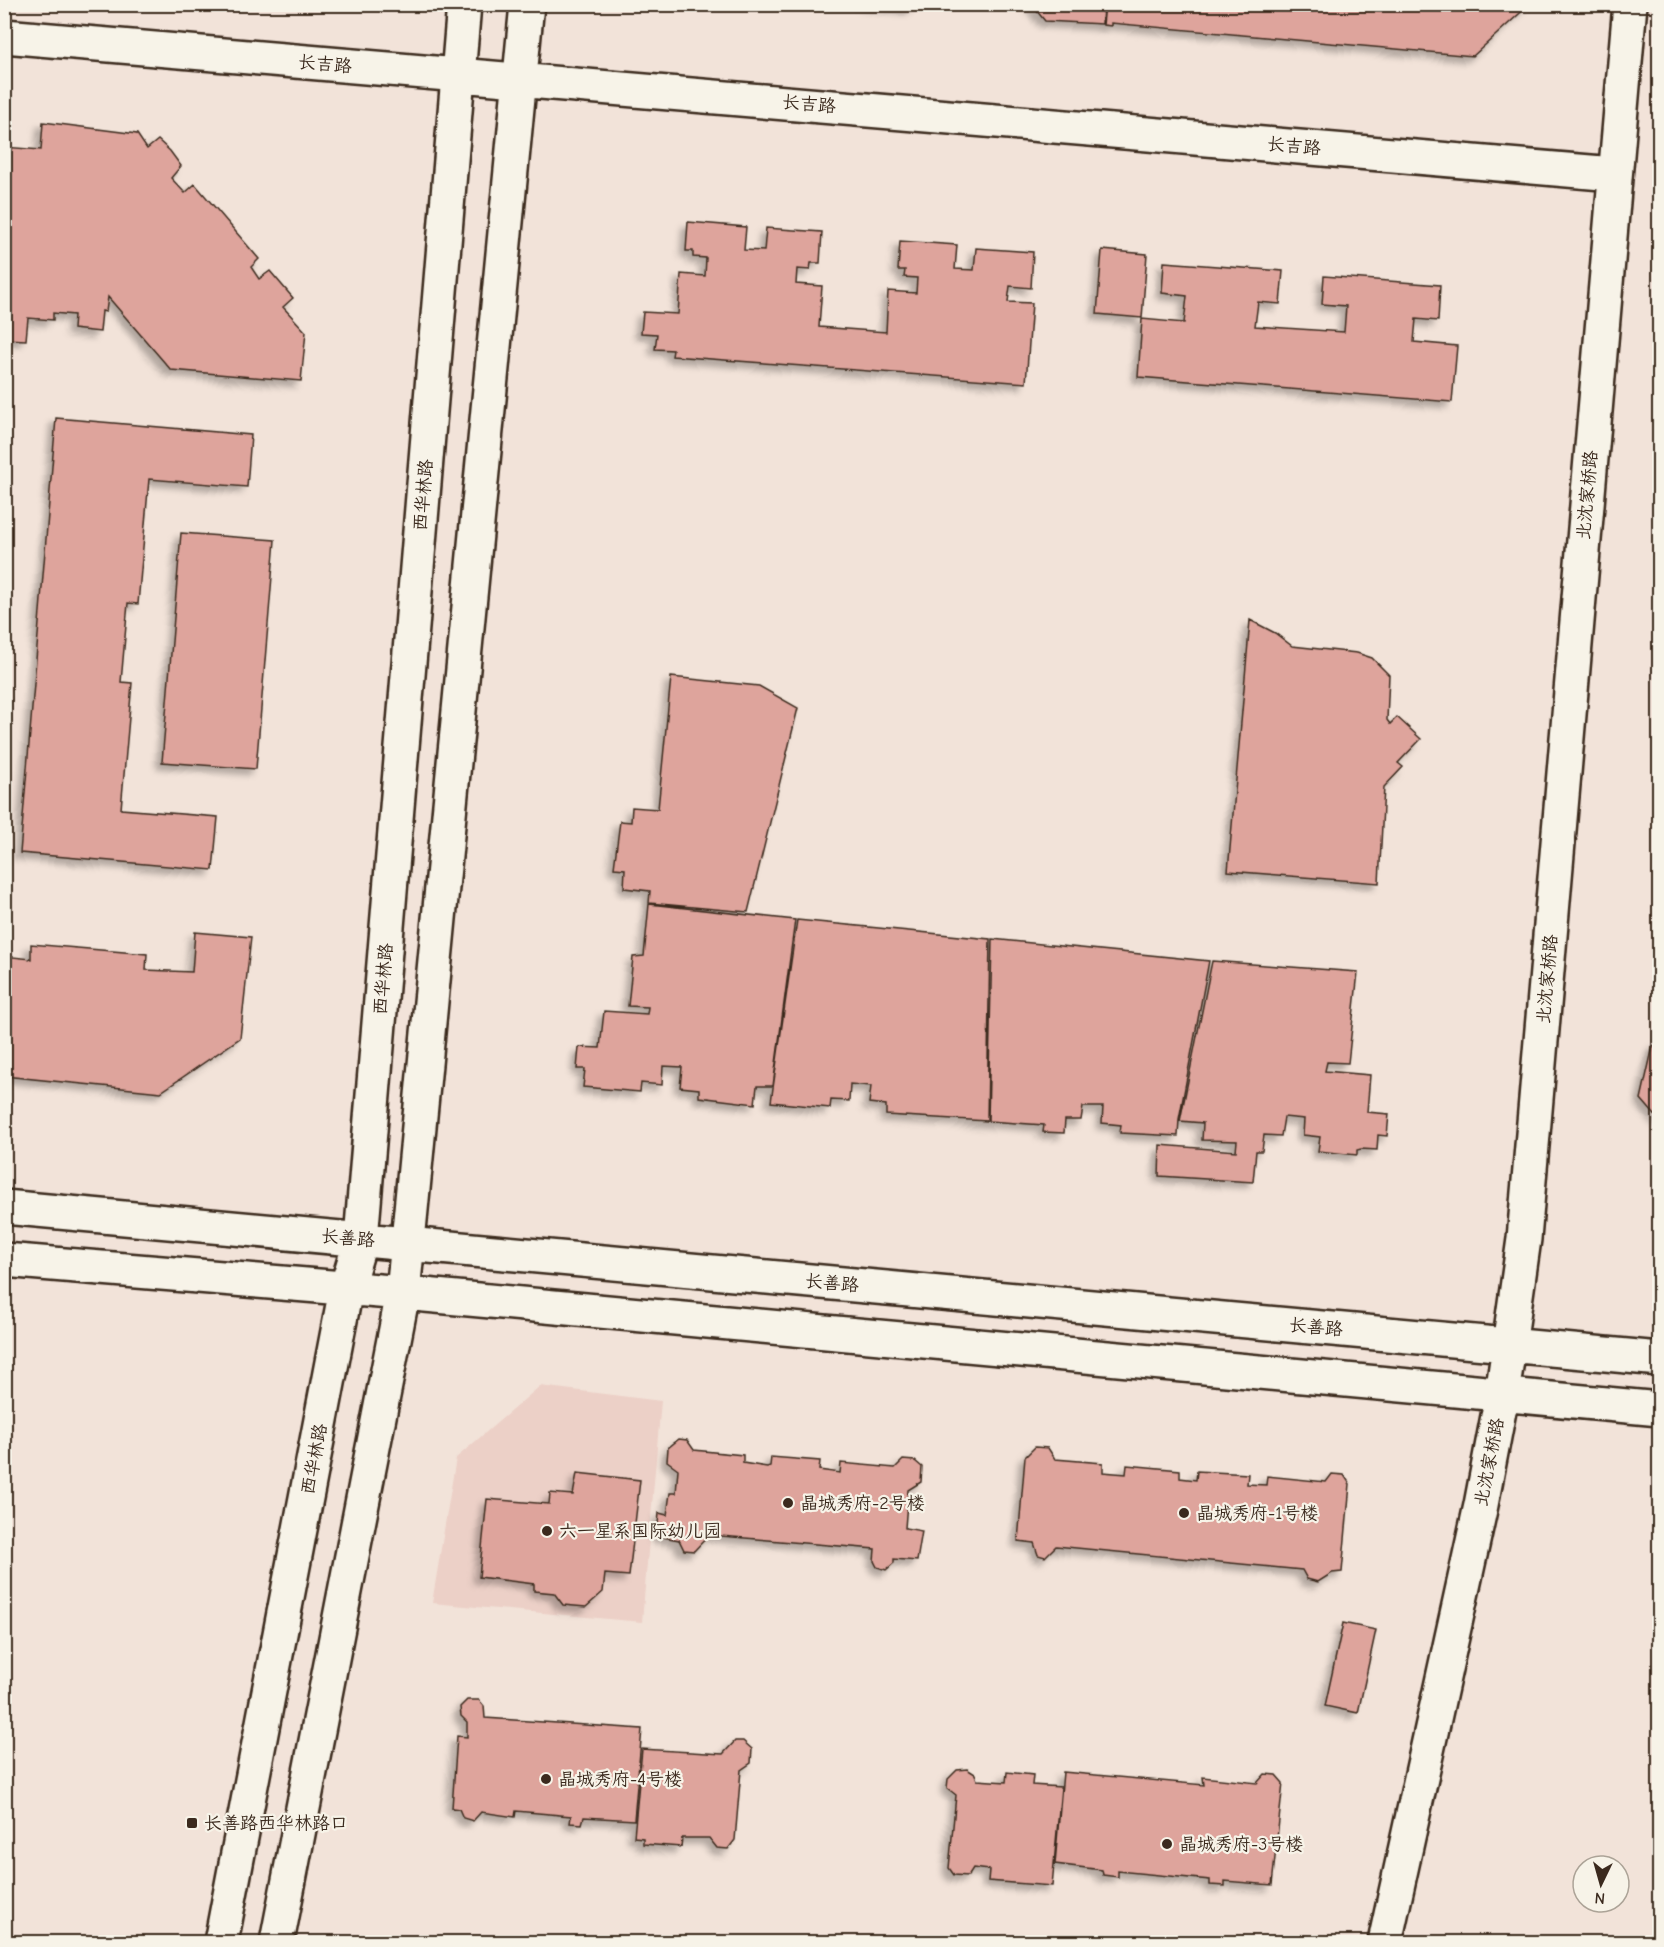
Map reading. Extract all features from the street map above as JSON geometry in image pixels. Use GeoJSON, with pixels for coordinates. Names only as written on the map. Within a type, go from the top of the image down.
{"type":"FeatureCollection","features":[{"type":"Feature","properties":{"kind":"street","name":"西华林路"},"geometry":{"type":"LineString","coordinates":[[221,1942],[346,1289],[361,1239],[464,4]]}},
{"type":"Feature","properties":{"kind":"street"},"geometry":{"type":"LineString","coordinates":[[277,1942],[403,1293],[527,4]]}},
{"type":"Feature","properties":{"kind":"street","name":"北沈家桥路"},"geometry":{"type":"LineString","coordinates":[[1384,1942],[1481,1505],[1502,1395],[1524,1239],[1630,4]]}},
{"type":"Feature","properties":{"kind":"street","name":"长吉路"},"geometry":{"type":"LineString","coordinates":[[4,36],[1614,174]]}},
{"type":"Feature","properties":{"kind":"street","name":"长善路"},"geometry":{"type":"LineString","coordinates":[[4,1207],[1659,1359]]}},
{"type":"Feature","properties":{"kind":"street"},"geometry":{"type":"LineString","coordinates":[[4,1260],[403,1293],[1659,1409]]}},
{"type":"Feature","properties":{"kind":"shaded area","name":"六一星系国际幼儿园"},"geometry":{"type":"Polygon","coordinates":[[[540,1386],[661,1401],[642,1622],[432,1603],[456,1458],[540,1386]]]}},
{"type":"Feature","properties":{"kind":"building"},"geometry":{"type":"Polygon","coordinates":[[[864,4],[917,4],[911,9],[864,4]]]}},
{"type":"Feature","properties":{"kind":"building"},"geometry":{"type":"Polygon","coordinates":[[[1031,4],[1103,4],[1102,24],[1045,21],[1031,4]]]}},
{"type":"Feature","properties":{"kind":"building"},"geometry":{"type":"Polygon","coordinates":[[[1105,4],[1530,4],[1473,56],[1111,23],[1111,26],[1103,25],[1105,4]]]}},
{"type":"Feature","properties":{"kind":"building"},"geometry":{"type":"Polygon","coordinates":[[[43,122],[137,134],[147,149],[158,140],[170,151],[181,166],[171,178],[185,193],[195,184],[259,259],[251,267],[259,279],[270,271],[293,298],[283,307],[306,332],[301,381],[171,370],[108,297],[106,312],[102,311],[100,332],[73,329],[74,315],[53,313],[53,320],[28,318],[26,340],[5,339],[4,147],[41,150],[43,122]]]}},
{"type":"Feature","properties":{"kind":"building"},"geometry":{"type":"Polygon","coordinates":[[[688,222],[746,227],[744,250],[764,251],[766,228],[822,232],[820,263],[811,263],[810,270],[797,269],[796,284],[822,286],[819,327],[886,332],[888,291],[916,293],[917,278],[904,277],[905,270],[898,270],[900,241],[957,245],[955,269],[974,270],[976,248],[1033,252],[1031,288],[1010,286],[1008,302],[1032,303],[1026,383],[672,356],[673,350],[655,349],[657,334],[641,333],[643,312],[678,314],[681,274],[705,276],[706,258],[693,257],[693,251],[686,251],[688,222]]]}},
{"type":"Feature","properties":{"kind":"building"},"geometry":{"type":"Polygon","coordinates":[[[1102,250],[1147,254],[1142,318],[1097,314],[1102,250]]]}},
{"type":"Feature","properties":{"kind":"building"},"geometry":{"type":"Polygon","coordinates":[[[1164,262],[1283,271],[1280,304],[1258,302],[1255,326],[1344,332],[1346,306],[1322,304],[1324,276],[1440,285],[1438,321],[1416,319],[1414,342],[1457,346],[1452,402],[1138,377],[1142,319],[1184,323],[1187,296],[1162,293],[1164,262]]]}},
{"type":"Feature","properties":{"kind":"building"},"geometry":{"type":"Polygon","coordinates":[[[56,418],[251,435],[247,487],[149,479],[138,604],[128,603],[121,682],[132,683],[121,809],[218,817],[213,870],[20,853],[56,418]]]}},
{"type":"Feature","properties":{"kind":"building"},"geometry":{"type":"Polygon","coordinates":[[[181,533],[275,540],[256,769],[162,762],[181,533]]]}},
{"type":"Feature","properties":{"kind":"building"},"geometry":{"type":"Polygon","coordinates":[[[1250,620],[1275,633],[1292,646],[1357,653],[1372,658],[1389,675],[1387,720],[1390,724],[1397,717],[1421,739],[1398,763],[1403,767],[1384,787],[1379,883],[1228,871],[1250,620]]]}},
{"type":"Feature","properties":{"kind":"building"},"geometry":{"type":"Polygon","coordinates":[[[671,677],[759,686],[798,708],[748,912],[649,903],[650,891],[624,888],[625,869],[614,868],[620,821],[631,822],[632,807],[658,809],[671,677]]]}},
{"type":"Feature","properties":{"kind":"building"},"geometry":{"type":"Polygon","coordinates":[[[649,904],[795,920],[773,1086],[757,1086],[755,1104],[699,1097],[699,1089],[680,1087],[682,1067],[663,1066],[662,1085],[641,1083],[640,1092],[583,1087],[585,1069],[577,1069],[579,1047],[600,1048],[604,1011],[647,1014],[648,1007],[628,1006],[633,957],[644,956],[649,904]]]}},
{"type":"Feature","properties":{"kind":"building"},"geometry":{"type":"Polygon","coordinates":[[[797,920],[990,939],[987,1121],[886,1115],[886,1105],[869,1103],[871,1086],[850,1084],[849,1101],[831,1100],[830,1108],[771,1102],[797,920]]]}},
{"type":"Feature","properties":{"kind":"building"},"geometry":{"type":"Polygon","coordinates":[[[195,932],[251,937],[240,1038],[161,1092],[4,1076],[4,956],[31,959],[31,944],[147,954],[146,970],[192,972],[195,932]]]}},
{"type":"Feature","properties":{"kind":"building"},"geometry":{"type":"Polygon","coordinates":[[[992,939],[1209,961],[1179,1119],[1178,1136],[1120,1133],[1121,1125],[1102,1123],[1103,1107],[1083,1107],[1081,1120],[1065,1120],[1064,1133],[1043,1132],[1044,1125],[988,1121],[992,939]]]}},
{"type":"Feature","properties":{"kind":"building"},"geometry":{"type":"Polygon","coordinates":[[[1212,961],[1358,972],[1348,1063],[1327,1062],[1325,1071],[1370,1075],[1367,1112],[1389,1114],[1387,1136],[1378,1135],[1377,1150],[1357,1150],[1357,1155],[1318,1151],[1320,1137],[1303,1135],[1304,1119],[1284,1117],[1281,1136],[1264,1135],[1262,1151],[1256,1151],[1253,1182],[1159,1176],[1160,1145],[1236,1151],[1237,1141],[1202,1140],[1203,1123],[1180,1121],[1212,961]]]}},
{"type":"Feature","properties":{"kind":"building"},"geometry":{"type":"Polygon","coordinates":[[[1660,1041],[1660,1121],[1641,1099],[1653,1046],[1660,1041]]]}},
{"type":"Feature","properties":{"kind":"building","name":"晶城秀府-2号楼"},"geometry":{"type":"Polygon","coordinates":[[[679,1439],[687,1440],[694,1450],[743,1455],[743,1463],[767,1467],[770,1466],[771,1457],[820,1461],[819,1470],[840,1473],[841,1463],[895,1468],[903,1460],[915,1461],[922,1467],[921,1482],[908,1490],[905,1528],[922,1531],[917,1561],[894,1559],[894,1563],[886,1570],[877,1567],[874,1561],[875,1549],[709,1535],[694,1551],[684,1550],[679,1540],[657,1536],[659,1513],[667,1515],[670,1493],[676,1493],[678,1469],[667,1461],[668,1448],[679,1439]]]}},
{"type":"Feature","properties":{"kind":"building","name":"晶城秀府-1号楼"},"geometry":{"type":"Polygon","coordinates":[[[1035,1447],[1048,1448],[1055,1459],[1103,1463],[1103,1472],[1126,1474],[1127,1465],[1180,1470],[1180,1478],[1196,1480],[1197,1471],[1248,1474],[1247,1484],[1266,1485],[1267,1476],[1326,1482],[1332,1474],[1344,1475],[1350,1484],[1342,1572],[1332,1573],[1318,1582],[1307,1579],[1302,1570],[1056,1546],[1045,1557],[1038,1555],[1034,1543],[1018,1541],[1025,1457],[1035,1447]]]}},
{"type":"Feature","properties":{"kind":"building"},"geometry":{"type":"Polygon","coordinates":[[[577,1473],[640,1480],[629,1576],[605,1574],[603,1592],[586,1607],[563,1605],[554,1593],[534,1591],[534,1584],[479,1577],[487,1499],[549,1504],[550,1493],[573,1495],[577,1473]]]}},
{"type":"Feature","properties":{"kind":"building"},"geometry":{"type":"Polygon","coordinates":[[[1343,1623],[1376,1630],[1358,1713],[1325,1706],[1343,1623]]]}},
{"type":"Feature","properties":{"kind":"building","name":"晶城秀府-4号楼"},"geometry":{"type":"Polygon","coordinates":[[[467,1700],[479,1700],[484,1706],[485,1718],[642,1729],[634,1820],[584,1817],[582,1824],[570,1823],[571,1816],[516,1811],[515,1817],[481,1812],[473,1821],[463,1818],[459,1809],[452,1808],[457,1736],[467,1737],[467,1722],[461,1716],[460,1707],[467,1700]]]}},
{"type":"Feature","properties":{"kind":"building"},"geometry":{"type":"Polygon","coordinates":[[[735,1741],[743,1741],[752,1749],[751,1763],[741,1770],[735,1840],[728,1849],[717,1848],[709,1838],[682,1838],[681,1847],[643,1844],[643,1838],[634,1837],[642,1749],[723,1754],[735,1741]]]}},
{"type":"Feature","properties":{"kind":"building"},"geometry":{"type":"Polygon","coordinates":[[[967,1769],[975,1774],[977,1780],[1006,1782],[1007,1772],[1033,1775],[1032,1785],[1061,1787],[1052,1886],[988,1881],[989,1870],[973,1868],[968,1876],[954,1875],[949,1868],[956,1795],[947,1788],[948,1779],[957,1770],[967,1769]]]}},
{"type":"Feature","properties":{"kind":"building","name":"晶城秀府-3号楼"},"geometry":{"type":"Polygon","coordinates":[[[1063,1772],[1204,1785],[1203,1777],[1257,1783],[1265,1774],[1276,1775],[1283,1783],[1272,1885],[1225,1881],[1225,1886],[1210,1885],[1210,1880],[1118,1871],[1118,1877],[1103,1875],[1102,1870],[1055,1864],[1063,1772]]]}},
{"type":"Feature","properties":{"kind":"place","name":"晶城秀府-2号楼"},"geometry":{"type":"Point","coordinates":[788,1503]}},
{"type":"Feature","properties":{"kind":"place","name":"晶城秀府-1号楼"},"geometry":{"type":"Point","coordinates":[1184,1513]}},
{"type":"Feature","properties":{"kind":"place","name":"六一星系国际幼儿园"},"geometry":{"type":"Point","coordinates":[547,1531]}},
{"type":"Feature","properties":{"kind":"place","name":"晶城秀府-4号楼"},"geometry":{"type":"Point","coordinates":[546,1779]}},
{"type":"Feature","properties":{"kind":"place","name":"长善路西华林路口"},"geometry":{"type":"Point","coordinates":[192,1823]}},
{"type":"Feature","properties":{"kind":"place","name":"晶城秀府-3号楼"},"geometry":{"type":"Point","coordinates":[1167,1844]}}]}
